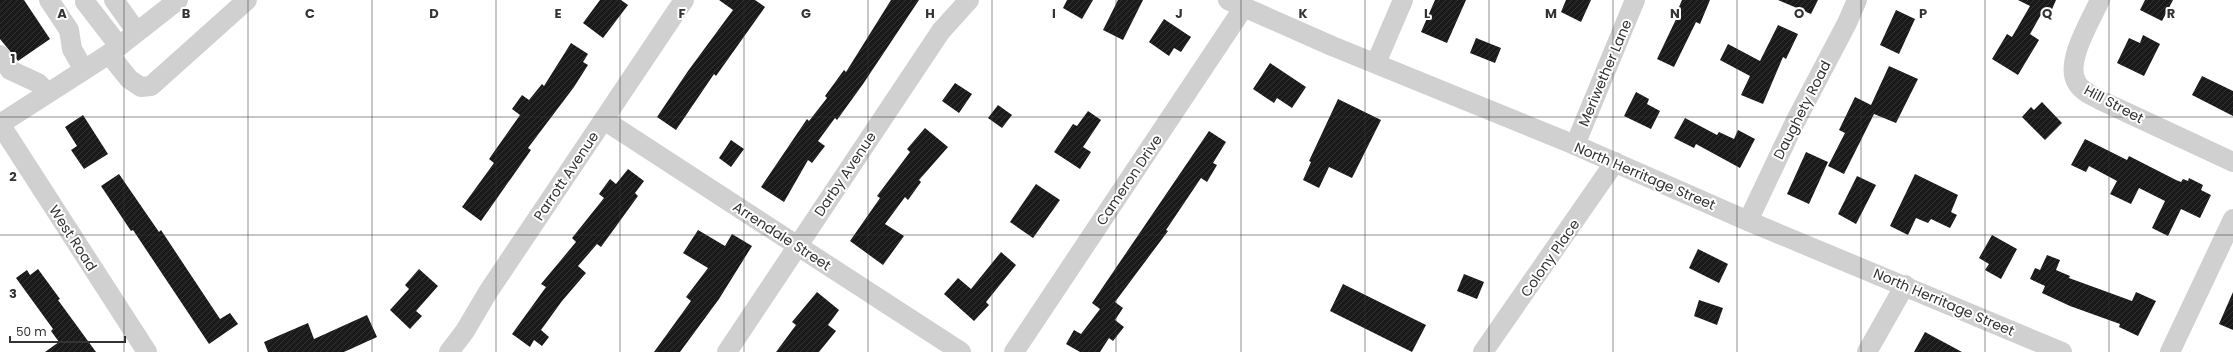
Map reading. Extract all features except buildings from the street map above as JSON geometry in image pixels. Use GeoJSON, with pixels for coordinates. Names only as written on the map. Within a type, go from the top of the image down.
{"type":"FeatureCollection","features":[{"type":"Feature","properties":{"kind":"street"},"geometry":{"type":"LineString","coordinates":[[50,0],[69,30],[72,49],[84,70]]}},
{"type":"Feature","properties":{"kind":"street"},"geometry":{"type":"LineString","coordinates":[[114,0],[136,31]]}},
{"type":"Feature","properties":{"kind":"street"},"geometry":{"type":"LineString","coordinates":[[85,2],[114,50],[129,79],[141,87],[151,86],[247,0]]}},
{"type":"Feature","properties":{"kind":"street","name":"Parrott Avenue"},"geometry":{"type":"LineString","coordinates":[[449,352],[465,331],[488,292],[684,0]]}},
{"type":"Feature","properties":{"kind":"street","name":"Darby Avenue"},"geometry":{"type":"LineString","coordinates":[[726,352],[941,31],[969,0]]}},
{"type":"Feature","properties":{"kind":"street"},"geometry":{"type":"LineString","coordinates":[[1376,63],[1403,0]]}},
{"type":"Feature","properties":{"kind":"street","name":"Meriwether Lane"},"geometry":{"type":"LineString","coordinates":[[1575,145],[1635,0]]}},
{"type":"Feature","properties":{"kind":"street","name":"Daughety Road"},"geometry":{"type":"LineString","coordinates":[[1748,221],[1794,124],[1847,23],[1857,0]]}},
{"type":"Feature","properties":{"kind":"street","name":"Hill Street"},"geometry":{"type":"LineString","coordinates":[[2100,0],[2074,59],[2073,72],[2077,84],[2087,93],[2102,101],[2233,162]]}},
{"type":"Feature","properties":{"kind":"street"},"geometry":{"type":"LineString","coordinates":[[0,124],[114,50],[169,3]]}},
{"type":"Feature","properties":{"kind":"street","name":"North Herritage Street"},"geometry":{"type":"LineString","coordinates":[[1236,4],[1575,145],[1748,221],[1906,285],[2062,352]]}},
{"type":"Feature","properties":{"kind":"street","name":"Cameron Drive"},"geometry":{"type":"LineString","coordinates":[[1014,352],[1236,4]]}},
{"type":"Feature","properties":{"kind":"street"},"geometry":{"type":"LineString","coordinates":[[0,55],[10,70],[38,83],[48,93]]}},
{"type":"Feature","properties":{"kind":"street","name":"Arrendale Street"},"geometry":{"type":"LineString","coordinates":[[604,120],[961,352]]}},
{"type":"Feature","properties":{"kind":"street","name":"West Road"},"geometry":{"type":"LineString","coordinates":[[0,124],[147,352]]}},
{"type":"Feature","properties":{"kind":"street","name":"Colony Place"},"geometry":{"type":"LineString","coordinates":[[1483,352],[1615,162]]}},
{"type":"Feature","properties":{"kind":"street"},"geometry":{"type":"LineString","coordinates":[[2170,352],[2233,219]]}},
{"type":"Feature","properties":{"kind":"street"},"geometry":{"type":"LineString","coordinates":[[1868,352],[1906,285]]}}]}
